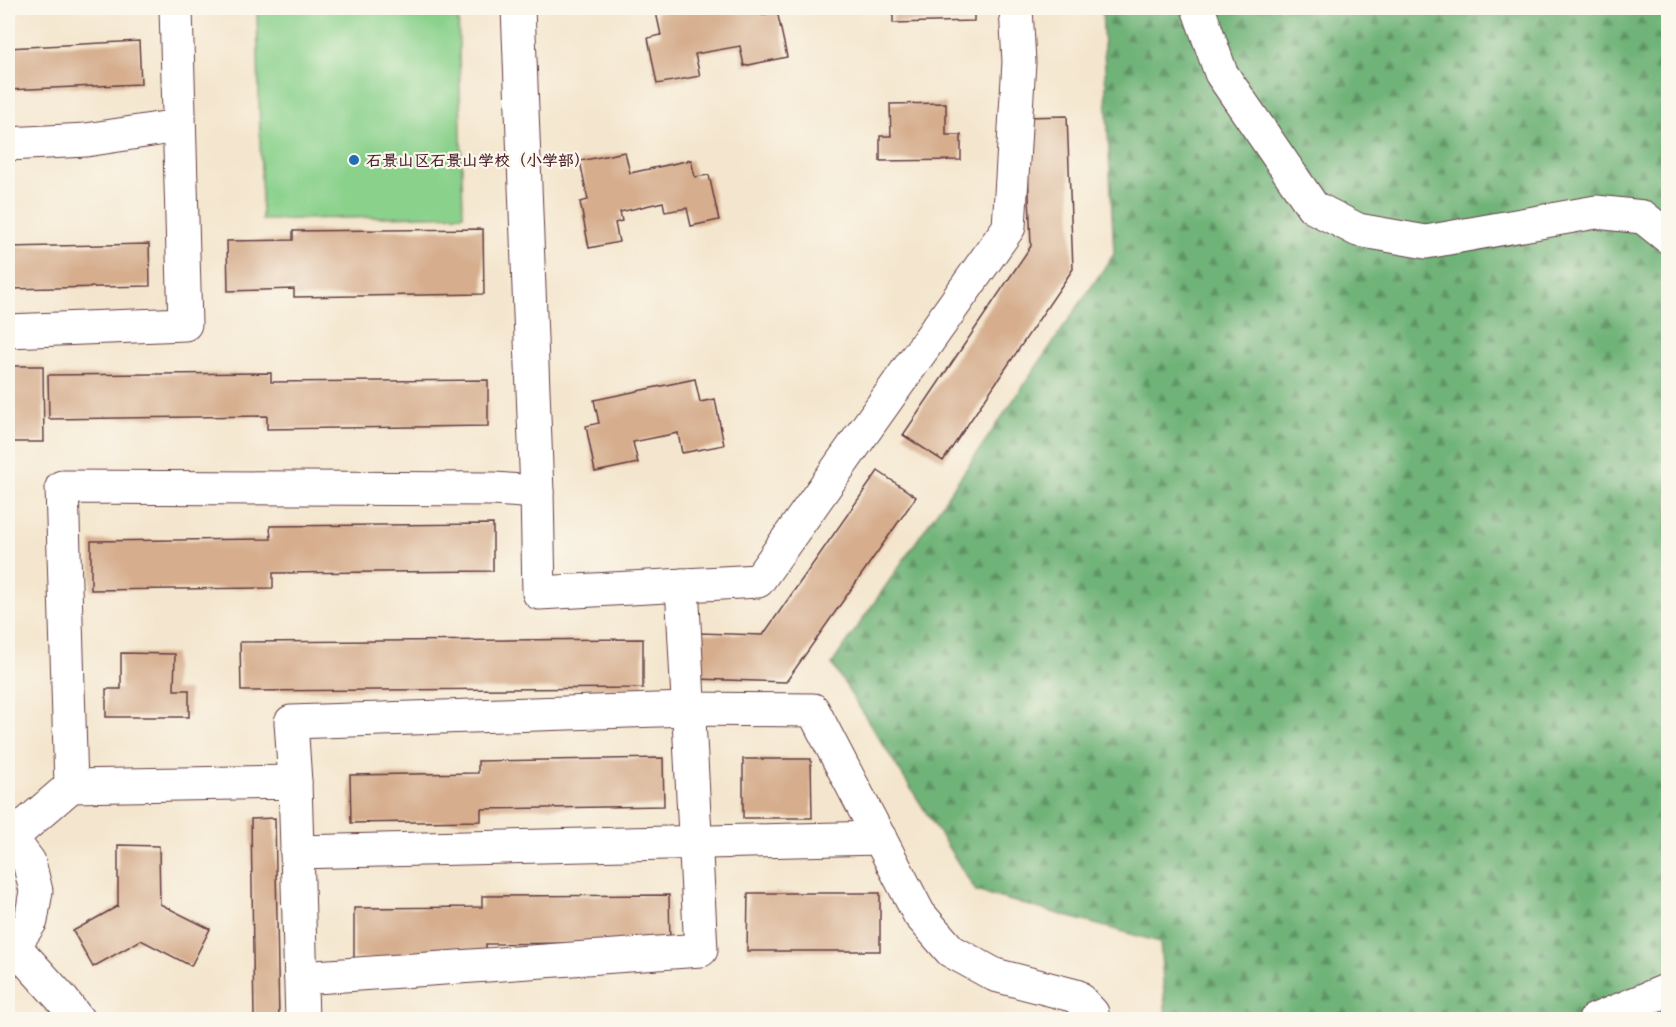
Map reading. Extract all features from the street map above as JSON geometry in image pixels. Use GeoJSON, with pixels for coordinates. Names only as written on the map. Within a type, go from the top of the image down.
{"type":"FeatureCollection","features":[{"type":"Feature","properties":{"kind":"street"},"geometry":{"type":"LineString","coordinates":[[8,331],[185,324],[176,8]]}},
{"type":"Feature","properties":{"kind":"street"},"geometry":{"type":"LineString","coordinates":[[518,8],[539,593],[758,581],[1009,227],[1019,62],[1016,8]]}},
{"type":"Feature","properties":{"kind":"street"},"geometry":{"type":"LineString","coordinates":[[1198,8],[1221,73],[1313,207],[1358,230],[1426,242],[1596,212],[1642,217],[1668,237]]}},
{"type":"Feature","properties":{"kind":"street"},"geometry":{"type":"LineString","coordinates":[[8,144],[86,141],[178,126]]}},
{"type":"Feature","properties":{"kind":"street"},"geometry":{"type":"LineString","coordinates":[[71,786],[62,487],[494,489],[537,492]]}},
{"type":"Feature","properties":{"kind":"street"},"geometry":{"type":"LineString","coordinates":[[301,978],[701,950],[682,585]]}},
{"type":"Feature","properties":{"kind":"street"},"geometry":{"type":"LineString","coordinates":[[302,1020],[291,722],[688,709],[813,710],[919,914],[951,951],[995,975],[1076,996],[1092,1012],[1092,1020]]}},
{"type":"Feature","properties":{"kind":"street"},"geometry":{"type":"LineString","coordinates":[[78,1020],[61,998],[11,948],[31,921],[36,891],[29,862],[9,837],[71,786],[295,782]]}},
{"type":"Feature","properties":{"kind":"street"},"geometry":{"type":"LineString","coordinates":[[297,852],[880,838]]}},
{"type":"Feature","properties":{"kind":"street"},"geometry":{"type":"LineString","coordinates":[[1594,1020],[1668,990]]}},
{"type":"Feature","properties":{"kind":"green space"},"geometry":{"type":"Polygon","coordinates":[[[257,8],[458,8],[463,215],[262,220],[257,8]]]}},
{"type":"Feature","properties":{"kind":"green space"},"geometry":{"type":"Polygon","coordinates":[[[1102,8],[1668,8],[1668,1019],[1166,1019],[1160,942],[976,891],[832,664],[1114,254],[1102,8]]]}},
{"type":"Feature","properties":{"kind":"building"},"geometry":{"type":"Polygon","coordinates":[[[680,8],[761,8],[762,15],[777,11],[787,57],[744,66],[740,46],[695,54],[700,76],[657,84],[648,38],[661,35],[656,12],[680,8]]]}},
{"type":"Feature","properties":{"kind":"building"},"geometry":{"type":"Polygon","coordinates":[[[893,8],[974,8],[974,21],[893,23],[893,8]]]}},
{"type":"Feature","properties":{"kind":"building"},"geometry":{"type":"Polygon","coordinates":[[[139,41],[141,84],[8,90],[8,48],[139,41]]]}},
{"type":"Feature","properties":{"kind":"building"},"geometry":{"type":"Polygon","coordinates":[[[946,103],[946,135],[961,135],[961,160],[880,161],[880,136],[891,136],[890,104],[946,103]]]}},
{"type":"Feature","properties":{"kind":"building"},"geometry":{"type":"Polygon","coordinates":[[[1067,116],[1073,269],[943,461],[903,435],[1031,246],[1026,117],[1067,116]]]}},
{"type":"Feature","properties":{"kind":"building"},"geometry":{"type":"Polygon","coordinates":[[[625,152],[630,173],[691,160],[695,177],[709,175],[719,220],[691,226],[687,208],[665,212],[663,202],[620,212],[622,221],[615,223],[619,242],[589,248],[580,202],[588,200],[580,161],[625,152]]]}},
{"type":"Feature","properties":{"kind":"building"},"geometry":{"type":"Polygon","coordinates":[[[483,229],[484,294],[294,297],[294,289],[228,291],[227,241],[293,240],[293,231],[483,229]]]}},
{"type":"Feature","properties":{"kind":"building"},"geometry":{"type":"Polygon","coordinates":[[[149,244],[150,286],[8,289],[8,247],[149,244]]]}},
{"type":"Feature","properties":{"kind":"building"},"geometry":{"type":"Polygon","coordinates":[[[8,366],[43,366],[44,442],[8,442],[8,366]]]}},
{"type":"Feature","properties":{"kind":"building"},"geometry":{"type":"Polygon","coordinates":[[[271,373],[271,382],[488,380],[488,426],[267,429],[267,416],[49,419],[48,375],[271,373]]]}},
{"type":"Feature","properties":{"kind":"building"},"geometry":{"type":"Polygon","coordinates":[[[695,379],[700,402],[715,399],[724,445],[682,453],[678,433],[633,442],[638,463],[595,472],[586,426],[599,423],[594,400],[695,379]]]}},
{"type":"Feature","properties":{"kind":"building"},"geometry":{"type":"Polygon","coordinates":[[[878,471],[916,497],[786,682],[698,679],[699,633],[763,635],[878,471]]]}},
{"type":"Feature","properties":{"kind":"building"},"geometry":{"type":"Polygon","coordinates":[[[493,524],[493,571],[273,573],[273,588],[91,590],[91,541],[271,539],[270,526],[493,524]]]}},
{"type":"Feature","properties":{"kind":"building"},"geometry":{"type":"Polygon","coordinates":[[[643,639],[643,688],[241,691],[240,642],[643,639]]]}},
{"type":"Feature","properties":{"kind":"building"},"geometry":{"type":"Polygon","coordinates":[[[121,653],[175,654],[174,690],[189,690],[189,717],[106,717],[106,689],[121,689],[121,653]]]}},
{"type":"Feature","properties":{"kind":"building"},"geometry":{"type":"Polygon","coordinates":[[[8,712],[10,712],[11,736],[8,736],[8,712]]]}},
{"type":"Feature","properties":{"kind":"building"},"geometry":{"type":"Polygon","coordinates":[[[663,758],[664,806],[481,809],[481,821],[351,823],[350,775],[478,773],[478,761],[663,758]]]}},
{"type":"Feature","properties":{"kind":"building"},"geometry":{"type":"Polygon","coordinates":[[[743,759],[811,759],[812,818],[743,818],[743,759]]]}},
{"type":"Feature","properties":{"kind":"building"},"geometry":{"type":"Polygon","coordinates":[[[275,818],[279,1020],[254,1020],[251,819],[275,818]]]}},
{"type":"Feature","properties":{"kind":"building"},"geometry":{"type":"Polygon","coordinates":[[[118,845],[159,846],[160,904],[210,929],[191,966],[141,940],[93,967],[73,931],[118,906],[118,845]]]}},
{"type":"Feature","properties":{"kind":"building"},"geometry":{"type":"Polygon","coordinates":[[[748,893],[880,893],[880,951],[747,951],[748,893]]]}},
{"type":"Feature","properties":{"kind":"building"},"geometry":{"type":"Polygon","coordinates":[[[669,895],[670,942],[486,944],[486,958],[354,959],[354,908],[482,907],[482,896],[669,895]]]}},
{"type":"Feature","properties":{"kind":"place","name":"石景山区石景山学校（小学部）"},"geometry":{"type":"Point","coordinates":[354,160]}}]}
